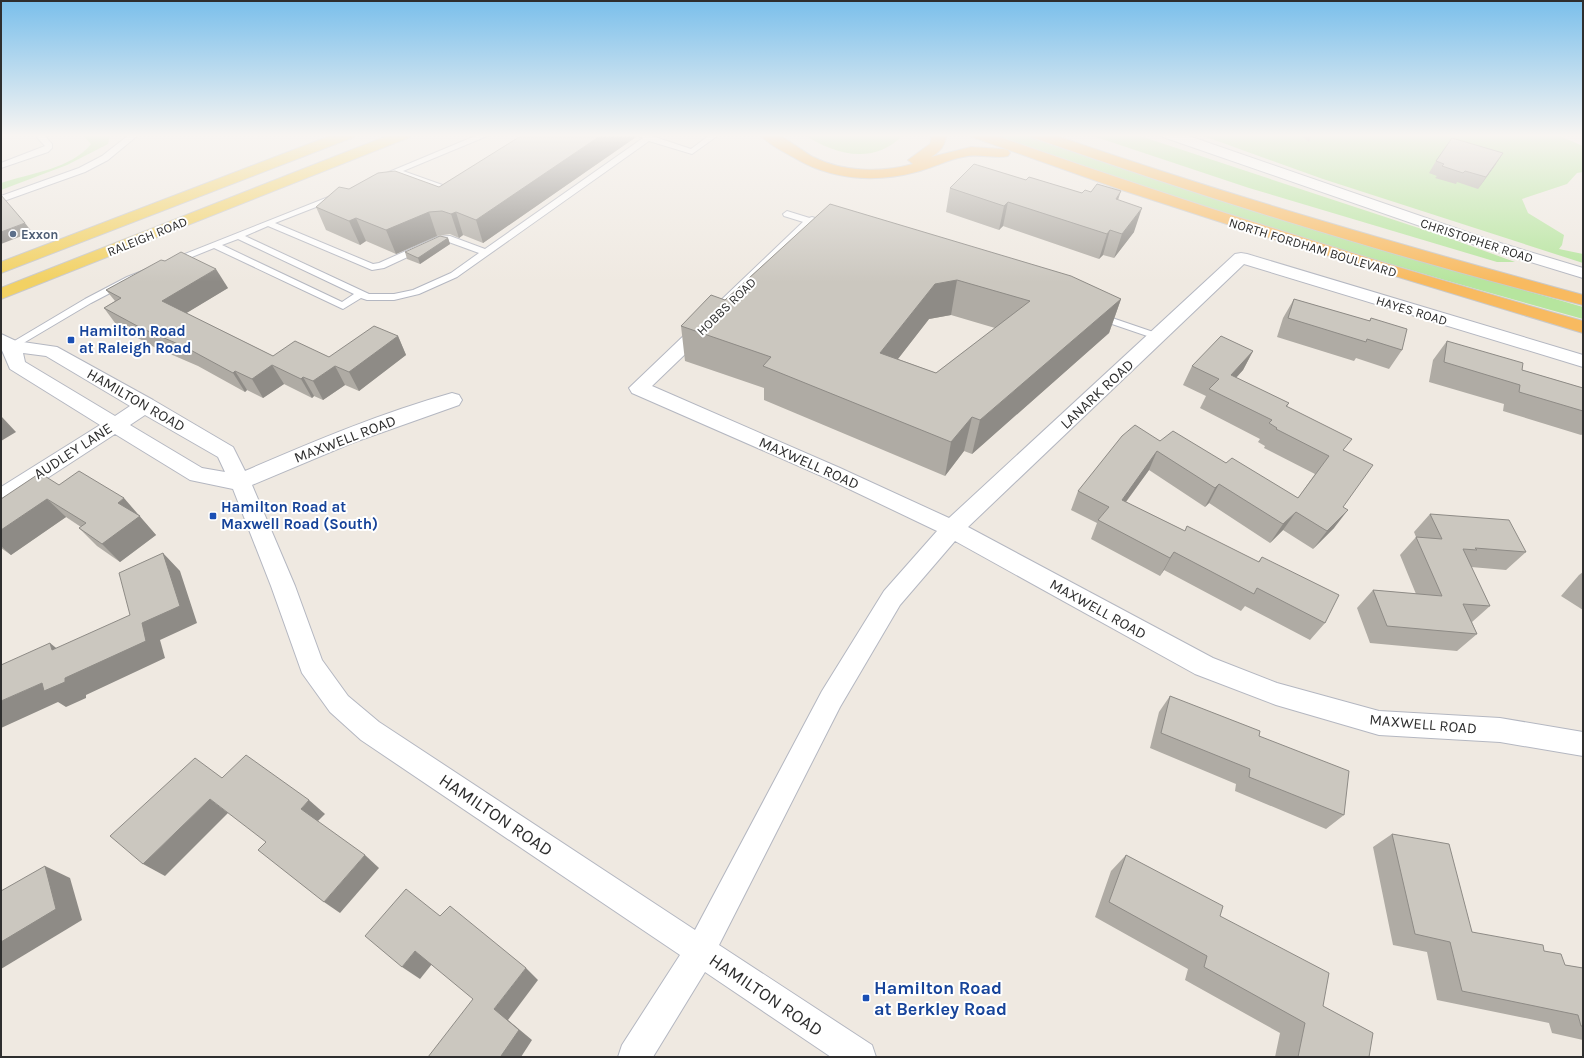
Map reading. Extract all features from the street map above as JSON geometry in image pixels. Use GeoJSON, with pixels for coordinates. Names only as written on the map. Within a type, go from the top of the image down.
{"type":"FeatureCollection","features":[{"type":"Feature","properties":{"kind":"highway","name":"NORTH FORDHAM BOULEVARD"},"geometry":{"type":"LineString","coordinates":[[1115,183],[1299,244],[1583,327]]}},
{"type":"Feature","properties":{"kind":"highway","name":"NORTH FORDHAM BOULEVARD"},"geometry":{"type":"LineString","coordinates":[[1185,183],[1414,254],[1583,300]]}},
{"type":"Feature","properties":{"kind":"main road","name":"RALEIGH ROAD"},"geometry":{"type":"LineString","coordinates":[[1,268],[221,183]]}},
{"type":"Feature","properties":{"kind":"main road","name":"RALEIGH ROAD"},"geometry":{"type":"LineString","coordinates":[[1,294],[280,183]]}},
{"type":"Feature","properties":{"kind":"street","name":"CHRISTOPHER ROAD"},"geometry":{"type":"LineString","coordinates":[[1311,183],[1481,242],[1583,273]]}},
{"type":"Feature","properties":{"kind":"street","name":"HOBBS ROAD"},"geometry":{"type":"LineString","coordinates":[[638,388],[812,222]]}},
{"type":"Feature","properties":{"kind":"street","name":"LANARK ROAD"},"geometry":{"type":"LineString","coordinates":[[634,1057],[700,951],[831,699],[892,598],[952,530],[1240,258]]}},
{"type":"Feature","properties":{"kind":"street","name":"HAYES ROAD"},"geometry":{"type":"LineString","coordinates":[[1240,258],[1583,361]]}},
{"type":"Feature","properties":{"kind":"street","name":"HAMILTON ROAD"},"geometry":{"type":"LineString","coordinates":[[6,343],[50,351],[226,452],[252,506],[283,586],[311,665],[339,704],[370,731],[860,1057]]}},
{"type":"Feature","properties":{"kind":"street","name":"HAMILTON ROAD"},"geometry":{"type":"LineString","coordinates":[[6,343],[17,365],[197,475],[240,482]]}},
{"type":"Feature","properties":{"kind":"street","name":"MAXWELL ROAD"},"geometry":{"type":"LineString","coordinates":[[638,388],[833,473],[952,530],[1204,666],[1276,694],[1379,723],[1500,730],[1583,744]]}},
{"type":"Feature","properties":{"kind":"street","name":"MAXWELL ROAD"},"geometry":{"type":"LineString","coordinates":[[240,482],[276,466],[402,417],[452,400]]}},
{"type":"Feature","properties":{"kind":"street","name":"AUDLEY LANE"},"geometry":{"type":"LineString","coordinates":[[1,497],[146,405]]}},
{"type":"Feature","properties":{"kind":"lane"},"geometry":{"type":"LineString","coordinates":[[1,199],[45,183]]}},
{"type":"Feature","properties":{"kind":"lane"},"geometry":{"type":"LineString","coordinates":[[430,183],[448,190],[459,183]]}},
{"type":"Feature","properties":{"kind":"lane"},"geometry":{"type":"LineString","coordinates":[[238,235],[367,297],[394,297],[416,292],[454,275],[584,183]]}},
{"type":"Feature","properties":{"kind":"lane"},"geometry":{"type":"LineString","coordinates":[[6,343],[130,279],[345,192]]}},
{"type":"Feature","properties":{"kind":"lane"},"geometry":{"type":"LineString","coordinates":[[787,214],[916,254],[1158,337]]}},
{"type":"Feature","properties":{"kind":"lane"},"geometry":{"type":"LineString","coordinates":[[267,223],[372,267],[381,266],[433,241],[448,238],[486,253]]}},
{"type":"Feature","properties":{"kind":"lane"},"geometry":{"type":"LineString","coordinates":[[215,244],[343,306],[361,294]]}},
{"type":"Feature","properties":{"kind":"green space"},"geometry":{"type":"Polygon","coordinates":[[[1,183],[18,183],[1,190],[1,183]]]}},
{"type":"Feature","properties":{"kind":"green space"},"geometry":{"type":"Polygon","coordinates":[[[1134,183],[1169,183],[1301,225],[1583,307],[1583,319],[1360,255],[1134,183]]]}},
{"type":"Feature","properties":{"kind":"green space"},"geometry":{"type":"Polygon","coordinates":[[[1235,183],[1284,183],[1446,237],[1515,262],[1497,262],[1235,183]]]}},
{"type":"Feature","properties":{"kind":"green space"},"geometry":{"type":"Polygon","coordinates":[[[1337,183],[1568,183],[1522,199],[1528,213],[1564,235],[1562,245],[1559,249],[1583,254],[1583,263],[1337,183]]]}},
{"type":"Feature","properties":{"kind":"building"},"geometry":{"type":"Polygon","coordinates":[[[359,183],[429,183],[439,187],[445,183],[530,183],[476,220],[456,212],[451,214],[442,211],[429,212],[386,230],[356,218],[349,221],[316,207],[339,187],[349,189],[359,183]]]}},
{"type":"Feature","properties":{"kind":"building"},"geometry":{"type":"Polygon","coordinates":[[[955,183],[1050,183],[1082,193],[1085,190],[1091,192],[1097,184],[1121,191],[1116,199],[1142,208],[1122,234],[1110,230],[1107,234],[1008,202],[1004,206],[950,188],[955,183]]]}},
{"type":"Feature","properties":{"kind":"building"},"geometry":{"type":"Polygon","coordinates":[[[1,195],[25,223],[1,232],[1,195]]]}},
{"type":"Feature","properties":{"kind":"building"},"geometry":{"type":"Polygon","coordinates":[[[830,204],[1071,276],[1121,299],[980,420],[972,417],[951,442],[763,366],[771,357],[681,326],[711,295],[725,300],[830,204]],[[957,280],[935,284],[880,353],[936,373],[1030,301],[957,280]]]}},
{"type":"Feature","properties":{"kind":"building"},"geometry":{"type":"Polygon","coordinates":[[[440,236],[448,238],[418,258],[405,252],[440,236]]]}},
{"type":"Feature","properties":{"kind":"building"},"geometry":{"type":"Polygon","coordinates":[[[181,252],[216,269],[162,301],[273,356],[295,341],[329,357],[374,326],[398,336],[349,372],[335,366],[313,381],[303,377],[301,379],[272,365],[252,379],[235,371],[233,373],[185,347],[141,328],[104,308],[121,298],[106,290],[161,260],[165,261],[181,252]]]}},
{"type":"Feature","properties":{"kind":"building"},"geometry":{"type":"Polygon","coordinates":[[[1294,299],[1370,321],[1371,318],[1407,329],[1402,350],[1367,339],[1366,342],[1288,318],[1294,299]]]}},
{"type":"Feature","properties":{"kind":"building"},"geometry":{"type":"Polygon","coordinates":[[[1221,336],[1253,351],[1231,375],[1289,403],[1286,406],[1352,439],[1343,450],[1373,465],[1343,507],[1348,510],[1327,531],[1296,512],[1283,524],[1219,484],[1215,488],[1157,451],[1122,500],[1185,531],[1187,526],[1259,562],[1262,557],[1339,595],[1325,623],[1257,588],[1254,594],[1174,552],[1170,558],[1098,520],[1109,507],[1078,491],[1122,436],[1135,425],[1160,441],[1173,431],[1226,463],[1232,458],[1298,498],[1329,456],[1276,429],[1277,428],[1269,423],[1272,420],[1209,389],[1219,379],[1192,366],[1221,336]]]}},
{"type":"Feature","properties":{"kind":"building"},"geometry":{"type":"Polygon","coordinates":[[[1447,341],[1523,363],[1522,370],[1583,388],[1583,411],[1519,392],[1520,385],[1444,362],[1447,341]]]}},
{"type":"Feature","properties":{"kind":"building"},"geometry":{"type":"Polygon","coordinates":[[[79,471],[124,498],[118,503],[140,516],[102,544],[79,528],[86,523],[47,499],[1,530],[1,499],[40,473],[59,485],[79,471]]]}},
{"type":"Feature","properties":{"kind":"building"},"geometry":{"type":"Polygon","coordinates":[[[1430,514],[1509,520],[1526,552],[1475,548],[1477,550],[1463,549],[1490,606],[1463,604],[1477,634],[1387,626],[1373,590],[1442,596],[1416,537],[1442,539],[1430,514]]]}},
{"type":"Feature","properties":{"kind":"building"},"geometry":{"type":"Polygon","coordinates":[[[163,553],[180,606],[142,623],[146,641],[65,678],[65,682],[44,691],[42,683],[1,701],[1,665],[50,643],[52,650],[130,615],[119,573],[163,553]]]}},
{"type":"Feature","properties":{"kind":"building"},"geometry":{"type":"Polygon","coordinates":[[[1170,696],[1260,731],[1259,736],[1349,771],[1344,815],[1249,777],[1250,769],[1161,733],[1170,696]]]}},
{"type":"Feature","properties":{"kind":"building"},"geometry":{"type":"Polygon","coordinates":[[[246,755],[309,800],[301,809],[365,855],[324,902],[258,850],[266,842],[210,799],[143,864],[110,836],[195,758],[222,778],[246,755]]]}},
{"type":"Feature","properties":{"kind":"building"},"geometry":{"type":"Polygon","coordinates":[[[1392,834],[1449,844],[1472,932],[1543,945],[1544,951],[1561,954],[1565,965],[1583,968],[1583,1026],[1581,1026],[1578,1015],[1462,991],[1450,942],[1415,934],[1392,834]]]}},
{"type":"Feature","properties":{"kind":"building"},"geometry":{"type":"Polygon","coordinates":[[[1126,855],[1223,906],[1220,916],[1329,973],[1323,1006],[1373,1033],[1369,1057],[1298,1057],[1305,1023],[1204,967],[1207,956],[1109,902],[1126,855]]]}},
{"type":"Feature","properties":{"kind":"building"},"geometry":{"type":"Polygon","coordinates":[[[45,866],[56,909],[1,942],[1,891],[45,866]]]}},
{"type":"Feature","properties":{"kind":"building"},"geometry":{"type":"Polygon","coordinates":[[[406,889],[440,916],[450,906],[526,968],[494,1009],[519,1030],[501,1057],[428,1057],[473,999],[415,951],[402,967],[365,936],[406,889]]]}},
{"type":"Feature","properties":{"kind":"place","name":"Exxon"},"geometry":{"type":"Point","coordinates":[13,234]}},
{"type":"Feature","properties":{"kind":"place","name":"Hamilton Road at Raleigh Road"},"geometry":{"type":"Point","coordinates":[71,340]}},
{"type":"Feature","properties":{"kind":"place","name":"Hamilton Road at Maxwell Road (South)"},"geometry":{"type":"Point","coordinates":[213,516]}},
{"type":"Feature","properties":{"kind":"place","name":"Hamilton Road at Berkley Road"},"geometry":{"type":"Point","coordinates":[866,998]}}]}
